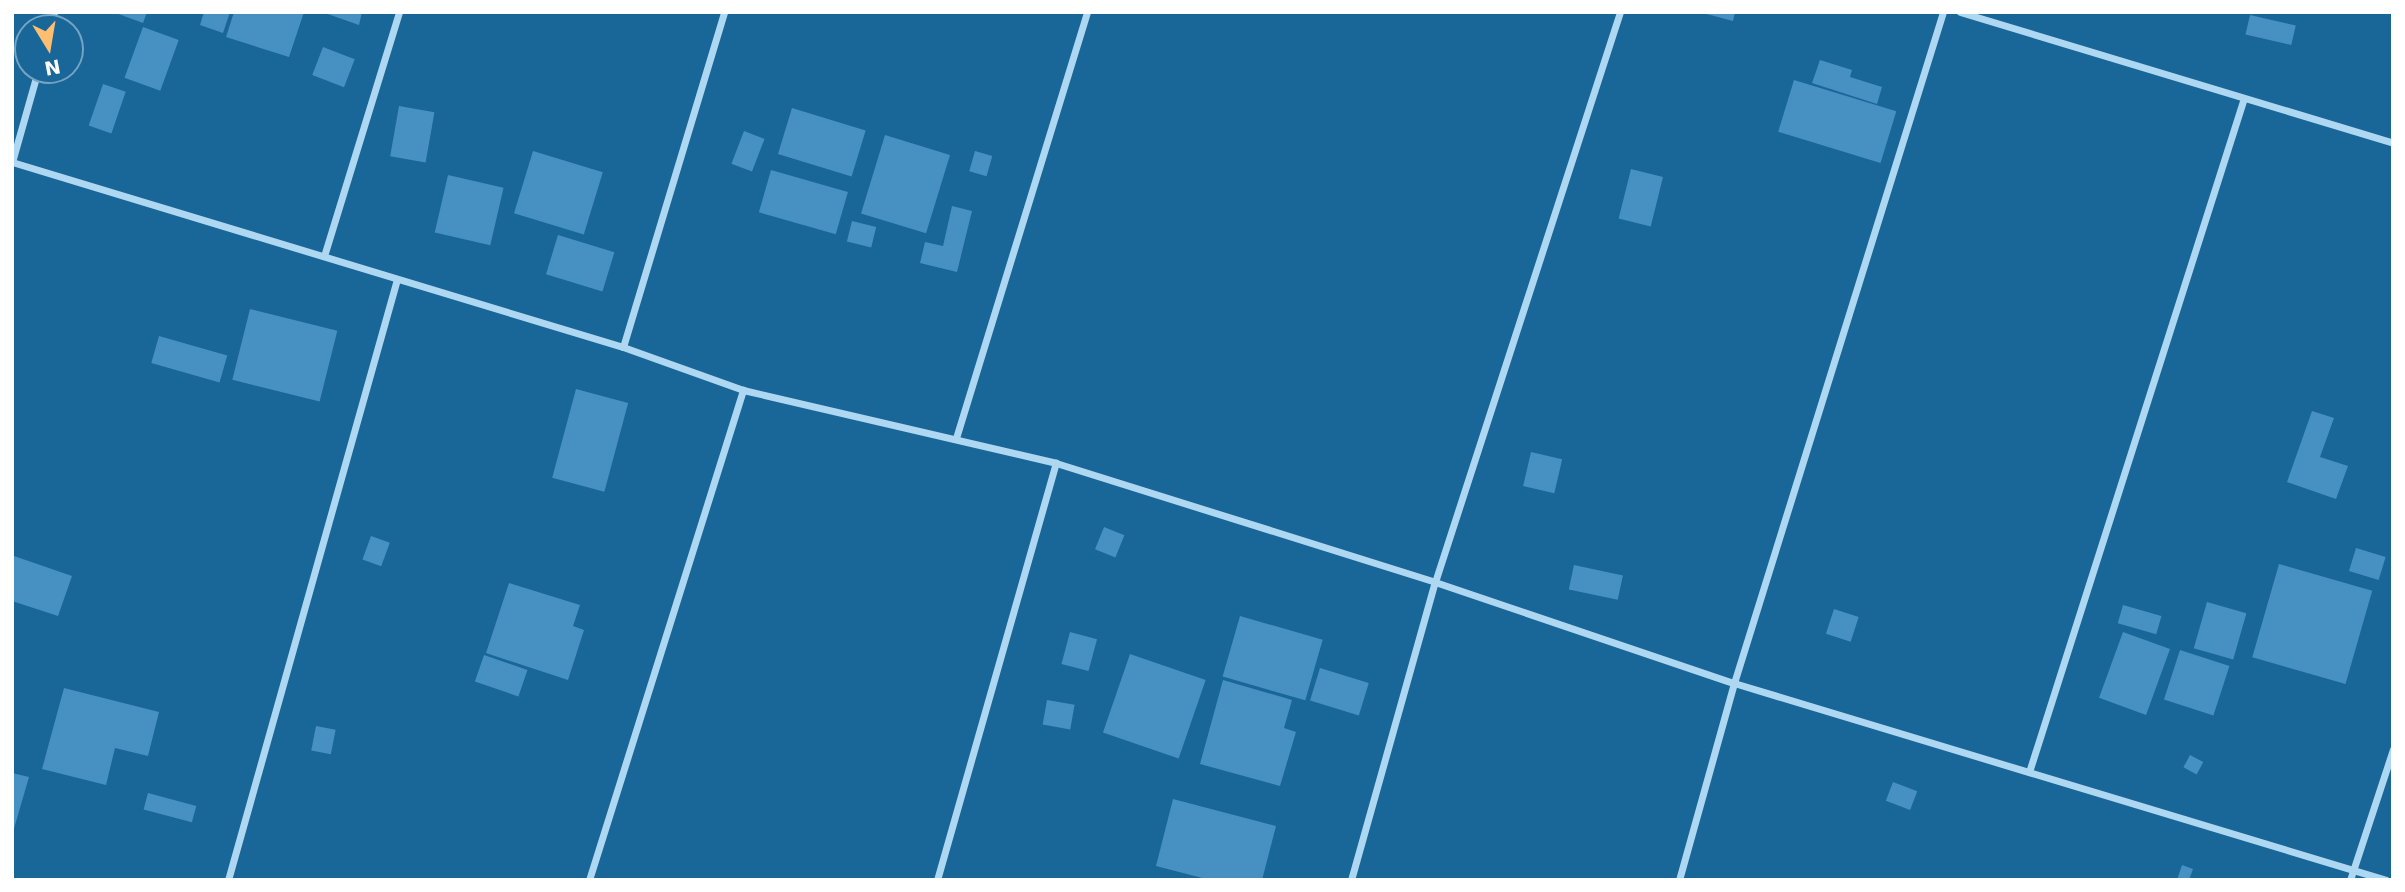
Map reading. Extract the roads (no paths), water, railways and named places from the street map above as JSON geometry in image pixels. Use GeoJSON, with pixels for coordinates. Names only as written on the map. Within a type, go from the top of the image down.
{"type":"FeatureCollection","features":[{"type":"Feature","properties":{"kind":"street"},"geometry":{"type":"LineString","coordinates":[[324,256],[399,12]]}},
{"type":"Feature","properties":{"kind":"street"},"geometry":{"type":"LineString","coordinates":[[623,347],[724,12]]}},
{"type":"Feature","properties":{"kind":"street"},"geometry":{"type":"LineString","coordinates":[[956,438],[1087,12]]}},
{"type":"Feature","properties":{"kind":"street"},"geometry":{"type":"LineString","coordinates":[[1351,880],[1435,582],[1620,12]]}},
{"type":"Feature","properties":{"kind":"street"},"geometry":{"type":"LineString","coordinates":[[1679,880],[1734,683],[1943,12]]}},
{"type":"Feature","properties":{"kind":"street"},"geometry":{"type":"LineString","coordinates":[[1961,12],[2393,144]]}},
{"type":"Feature","properties":{"kind":"street"},"geometry":{"type":"LineString","coordinates":[[34,84],[12,162],[623,347],[743,390],[1056,463],[1435,582],[1734,683],[2386,880]]}},
{"type":"Feature","properties":{"kind":"street"},"geometry":{"type":"LineString","coordinates":[[2029,772],[2244,98]]}},
{"type":"Feature","properties":{"kind":"street"},"geometry":{"type":"LineString","coordinates":[[228,880],[397,279]]}},
{"type":"Feature","properties":{"kind":"street"},"geometry":{"type":"LineString","coordinates":[[589,880],[743,390]]}},
{"type":"Feature","properties":{"kind":"street"},"geometry":{"type":"LineString","coordinates":[[937,880],[1056,463]]}},
{"type":"Feature","properties":{"kind":"street"},"geometry":{"type":"LineString","coordinates":[[2350,880],[2393,749]]}}]}
